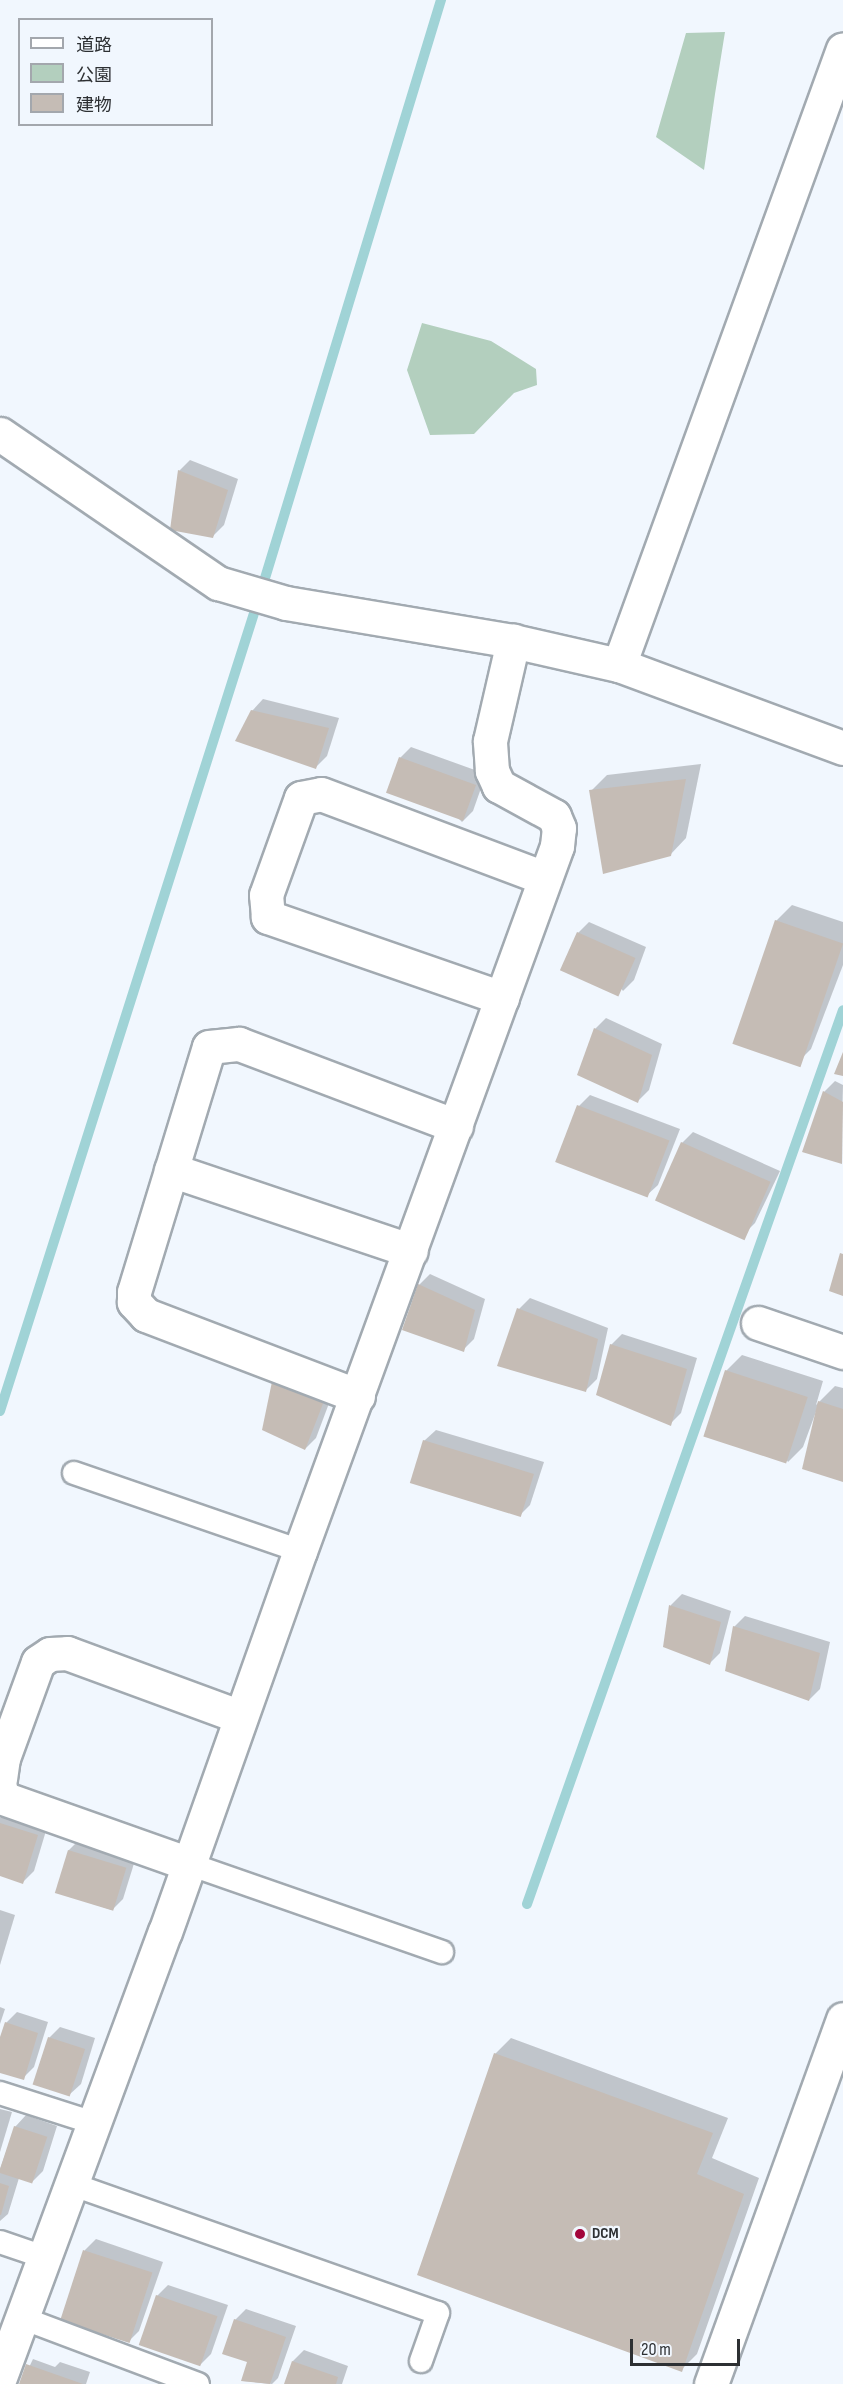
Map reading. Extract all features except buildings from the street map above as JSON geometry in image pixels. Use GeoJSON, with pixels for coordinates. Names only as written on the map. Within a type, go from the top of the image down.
{"type":"FeatureCollection","features":[{"type":"Feature","properties":{"kind":"street"},"geometry":{"type":"LineString","coordinates":[[619,665],[843,49]]}},
{"type":"Feature","properties":{"kind":"street"},"geometry":{"type":"LineString","coordinates":[[0,434],[218,583],[277,600],[513,641],[619,665],[843,748]]}},
{"type":"Feature","properties":{"kind":"street"},"geometry":{"type":"LineString","coordinates":[[0,2377],[189,1864],[558,837],[554,816],[499,786],[492,771],[490,741],[513,641]]}},
{"type":"Feature","properties":{"kind":"street"},"geometry":{"type":"LineString","coordinates":[[502,998],[268,916],[266,895],[297,808],[301,798],[321,794],[545,878]]}},
{"type":"Feature","properties":{"kind":"street"},"geometry":{"type":"LineString","coordinates":[[358,1396],[146,1315],[134,1302],[134,1292],[209,1047],[219,1044],[239,1044],[456,1126]]}},
{"type":"Feature","properties":{"kind":"street"},"geometry":{"type":"LineString","coordinates":[[171,1170],[411,1251]]}},
{"type":"Feature","properties":{"kind":"street"},"geometry":{"type":"LineString","coordinates":[[758,1323],[843,1352]]}},
{"type":"Feature","properties":{"kind":"street"},"geometry":{"type":"LineString","coordinates":[[0,1779],[3,1758],[38,1662],[50,1654],[67,1653],[241,1717]]}},
{"type":"Feature","properties":{"kind":"street"},"geometry":{"type":"LineString","coordinates":[[0,1788],[3,1798],[189,1864]]}},
{"type":"Feature","properties":{"kind":"street"},"geometry":{"type":"LineString","coordinates":[[711,2384],[843,2019]]}},
{"type":"Feature","properties":{"kind":"lane"},"geometry":{"type":"LineString","coordinates":[[74,1473],[300,1551]]}},
{"type":"Feature","properties":{"kind":"lane"},"geometry":{"type":"LineString","coordinates":[[189,1864],[442,1952]]}},
{"type":"Feature","properties":{"kind":"lane"},"geometry":{"type":"LineString","coordinates":[[0,2093],[94,2123]]}},
{"type":"Feature","properties":{"kind":"lane"},"geometry":{"type":"LineString","coordinates":[[71,2184],[438,2313],[421,2361]]}},
{"type":"Feature","properties":{"kind":"lane"},"geometry":{"type":"LineString","coordinates":[[0,2242],[45,2257]]}},
{"type":"Feature","properties":{"kind":"lane"},"geometry":{"type":"LineString","coordinates":[[22,2318],[198,2384]]}},
{"type":"Feature","properties":{"kind":"green space"},"geometry":{"type":"Polygon","coordinates":[[[725,32],[704,170],[656,137],[686,33],[725,32]]]}},
{"type":"Feature","properties":{"kind":"green space"},"geometry":{"type":"Polygon","coordinates":[[[422,323],[491,341],[536,369],[537,385],[514,393],[474,434],[430,435],[407,370],[422,323]]]}},
{"type":"Feature","properties":{"kind":"waterway"},"geometry":{"type":"LineString","coordinates":[[0,1411],[262,588],[441,0]]}},
{"type":"Feature","properties":{"kind":"waterway"},"geometry":{"type":"LineString","coordinates":[[527,1904],[843,1010]]}},
{"type":"Feature","properties":{"kind":"place","name":"DCM"},"geometry":{"type":"Point","coordinates":[580,2234]}}]}
